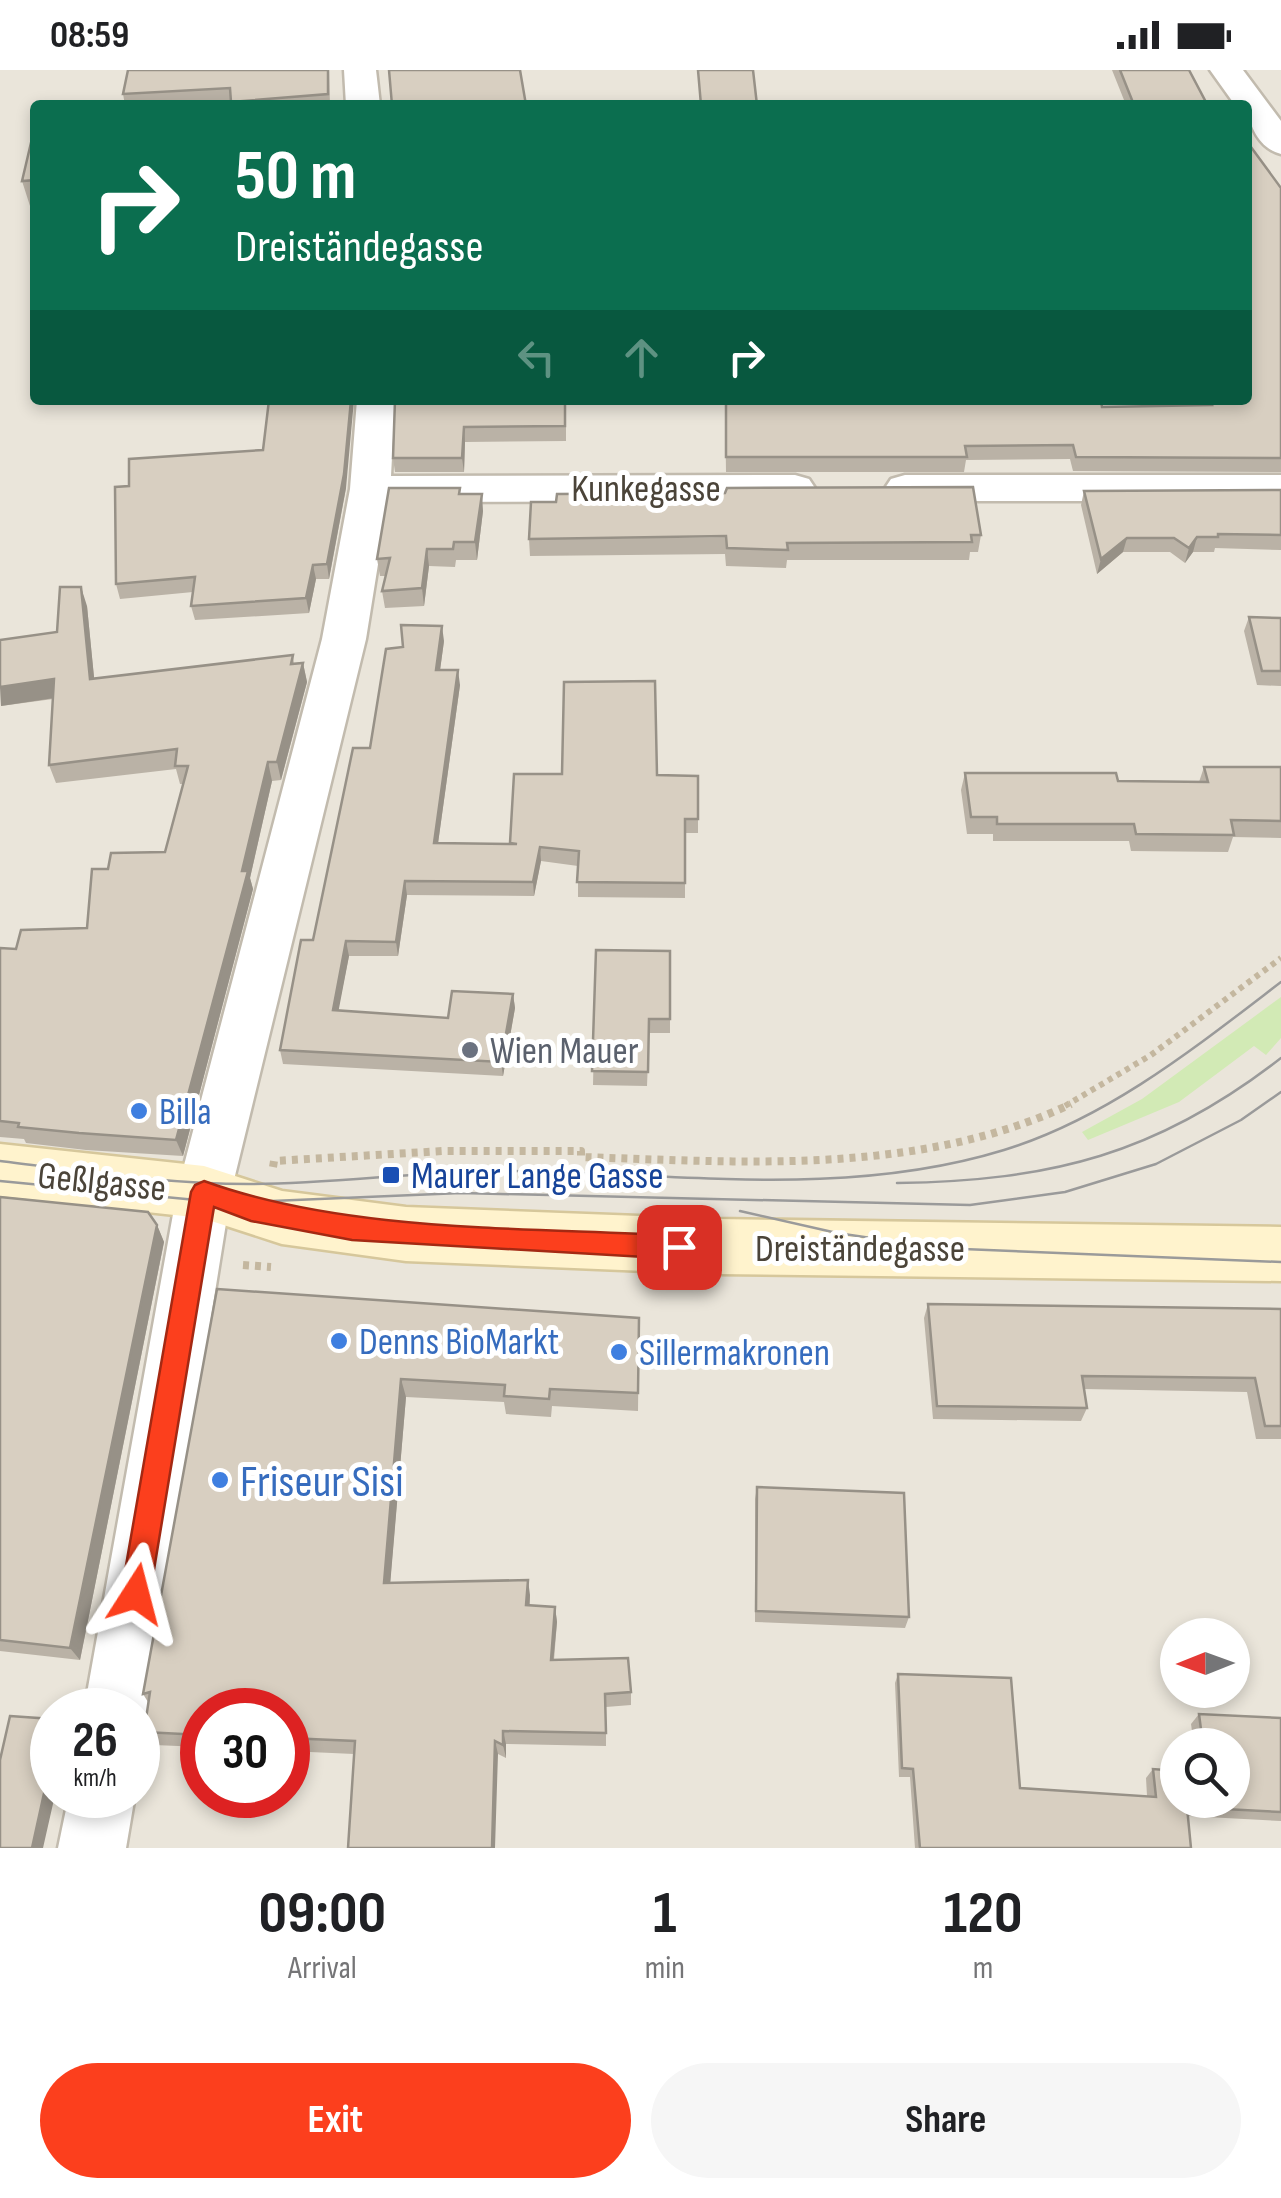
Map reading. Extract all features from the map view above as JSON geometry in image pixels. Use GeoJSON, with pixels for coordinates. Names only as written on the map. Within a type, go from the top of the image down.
{"type":"FeatureCollection","features":[{"type":"Feature","properties":{"kind":"street"},"geometry":{"type":"LineString","coordinates":[[360,70],[363,100]]}},
{"type":"Feature","properties":{"kind":"street"},"geometry":{"type":"LineString","coordinates":[[1226,70],[1248,100]]}},
{"type":"Feature","properties":{"kind":"street"},"geometry":{"type":"LineString","coordinates":[[1252,105],[1281,144]]}},
{"type":"Feature","properties":{"kind":"street"},"geometry":{"type":"LineString","coordinates":[[120,1688],[204,1192],[344,639],[370,489],[376,405]]}},
{"type":"Feature","properties":{"kind":"street","name":"Kunkegasse"},"geometry":{"type":"LineString","coordinates":[[370,489],[1281,488]]}},
{"type":"Feature","properties":{"kind":"street","name":"Geßlgasse"},"geometry":{"type":"LineString","coordinates":[[0,1170],[204,1192]]}},
{"type":"Feature","properties":{"kind":"street","name":"Dreiständegasse"},"geometry":{"type":"LineString","coordinates":[[204,1192],[227,1203],[292,1218],[407,1233],[679,1247],[1047,1248],[1281,1254]]}},
{"type":"Feature","properties":{"kind":"street"},"geometry":{"type":"LineString","coordinates":[[92,1848],[98,1818]]}},
{"type":"Feature","properties":{"kind":"path"},"geometry":{"type":"LineString","coordinates":[[273,1168],[274,1162],[505,1150],[581,1151],[581,1157],[787,1162],[881,1156],[982,1136],[1065,1107],[1136,1066],[1281,958]]}},
{"type":"Feature","properties":{"kind":"shaded area"},"geometry":{"type":"Polygon","coordinates":[[[0,70],[1281,70],[1281,1848],[0,1848],[0,70]]]}},
{"type":"Feature","properties":{"kind":"green space"},"geometry":{"type":"Polygon","coordinates":[[[1281,997],[1281,1038],[1266,1055],[1254,1046],[1179,1102],[1088,1140],[1082,1132],[1142,1099],[1281,997]]]}},
{"type":"Feature","properties":{"kind":"building"},"geometry":{"type":"Polygon","coordinates":[[[128,70],[328,70],[328,94],[231,100],[230,88],[123,94],[128,70]]]}},
{"type":"Feature","properties":{"kind":"building"},"geometry":{"type":"Polygon","coordinates":[[[389,70],[520,70],[525,100],[392,100],[389,70]]]}},
{"type":"Feature","properties":{"kind":"building"},"geometry":{"type":"Polygon","coordinates":[[[698,70],[753,70],[756,100],[701,100],[698,70]]]}},
{"type":"Feature","properties":{"kind":"building"},"geometry":{"type":"Polygon","coordinates":[[[1120,70],[1189,70],[1205,100],[1132,100],[1120,70]]]}},
{"type":"Feature","properties":{"kind":"building"},"geometry":{"type":"Polygon","coordinates":[[[30,147],[30,180],[22,181],[30,147]]]}},
{"type":"Feature","properties":{"kind":"building"},"geometry":{"type":"Polygon","coordinates":[[[1252,148],[1281,188],[1281,458],[1076,457],[1073,445],[965,446],[967,457],[726,457],[726,405],[1252,405],[1252,148]]]}},
{"type":"Feature","properties":{"kind":"building"},"geometry":{"type":"Polygon","coordinates":[[[268,405],[351,405],[344,474],[327,564],[313,565],[306,598],[191,606],[195,577],[116,584],[115,487],[129,486],[129,459],[263,450],[268,405]]]}},
{"type":"Feature","properties":{"kind":"building"},"geometry":{"type":"Polygon","coordinates":[[[395,405],[565,405],[565,426],[464,427],[462,458],[393,458],[395,405]]]}},
{"type":"Feature","properties":{"kind":"building"},"geometry":{"type":"Polygon","coordinates":[[[973,487],[981,535],[971,535],[972,542],[787,543],[788,550],[727,548],[726,536],[529,539],[531,502],[556,502],[557,494],[725,493],[727,488],[973,487]]]}},
{"type":"Feature","properties":{"kind":"building"},"geometry":{"type":"Polygon","coordinates":[[[389,488],[460,488],[459,494],[482,494],[475,542],[454,542],[453,549],[427,549],[422,588],[382,591],[390,558],[377,559],[389,488]]]}},
{"type":"Feature","properties":{"kind":"building"},"geometry":{"type":"Polygon","coordinates":[[[1281,490],[1281,535],[1218,534],[1197,537],[1189,548],[1174,538],[1127,538],[1101,559],[1084,491],[1281,490]]]}},
{"type":"Feature","properties":{"kind":"building"},"geometry":{"type":"Polygon","coordinates":[[[60,587],[81,587],[90,679],[293,655],[291,664],[303,663],[277,762],[268,762],[242,871],[248,871],[176,1140],[18,1127],[19,1123],[0,1121],[0,948],[16,949],[21,930],[87,928],[92,869],[108,869],[111,853],[165,852],[188,766],[175,766],[177,749],[49,765],[54,679],[0,687],[0,640],[57,632],[60,587]]]}},
{"type":"Feature","properties":{"kind":"building"},"geometry":{"type":"Polygon","coordinates":[[[1249,617],[1281,618],[1281,671],[1262,671],[1249,617]]]}},
{"type":"Feature","properties":{"kind":"building"},"geometry":{"type":"Polygon","coordinates":[[[401,625],[442,626],[436,670],[458,670],[434,843],[517,844],[510,843],[514,774],[562,774],[564,682],[655,681],[657,775],[698,776],[698,819],[685,819],[685,883],[577,882],[579,851],[540,847],[533,882],[405,881],[396,942],[346,941],[333,1010],[448,1018],[452,991],[513,994],[501,1062],[280,1050],[301,940],[313,940],[353,748],[370,748],[386,649],[403,647],[401,625]]]}},
{"type":"Feature","properties":{"kind":"building"},"geometry":{"type":"Polygon","coordinates":[[[1204,767],[1281,767],[1281,821],[1231,820],[1234,835],[1136,834],[1134,824],[997,824],[997,817],[971,817],[965,773],[1116,773],[1118,781],[1208,782],[1204,767]]]}},
{"type":"Feature","properties":{"kind":"building"},"geometry":{"type":"Polygon","coordinates":[[[596,950],[670,951],[670,1019],[649,1019],[648,1072],[592,1071],[596,950]]]}},
{"type":"Feature","properties":{"kind":"building"},"geometry":{"type":"Polygon","coordinates":[[[0,1197],[148,1212],[157,1225],[70,1648],[0,1640],[0,1197]]]}},
{"type":"Feature","properties":{"kind":"building"},"geometry":{"type":"Polygon","coordinates":[[[217,1289],[639,1318],[638,1393],[550,1389],[549,1399],[504,1396],[505,1385],[401,1379],[384,1583],[528,1580],[526,1605],[555,1607],[551,1660],[628,1658],[631,1692],[605,1694],[606,1733],[503,1731],[503,1745],[495,1741],[492,1848],[348,1848],[355,1741],[310,1739],[310,1688],[180,1688],[180,1734],[160,1733],[160,1688],[144,1688],[217,1289]]]}},
{"type":"Feature","properties":{"kind":"building"},"geometry":{"type":"Polygon","coordinates":[[[928,1304],[1281,1309],[1281,1426],[1265,1426],[1255,1378],[1082,1376],[1087,1408],[937,1406],[928,1304]]]}},
{"type":"Feature","properties":{"kind":"building"},"geometry":{"type":"Polygon","coordinates":[[[757,1487],[904,1493],[909,1617],[756,1611],[757,1487]]]}},
{"type":"Feature","properties":{"kind":"building"},"geometry":{"type":"Polygon","coordinates":[[[898,1674],[1011,1678],[1020,1788],[1156,1797],[1153,1769],[1160,1770],[1160,1818],[1188,1818],[1191,1848],[920,1848],[913,1769],[902,1768],[898,1674]]]}},
{"type":"Feature","properties":{"kind":"building"},"geometry":{"type":"Polygon","coordinates":[[[1199,1714],[1281,1718],[1281,1812],[1250,1810],[1250,1728],[1201,1728],[1199,1714]]]}},
{"type":"Feature","properties":{"kind":"building"},"geometry":{"type":"Polygon","coordinates":[[[10,1716],[30,1717],[30,1818],[39,1818],[32,1848],[0,1848],[0,1760],[10,1716]]]}},
{"type":"Feature","properties":{"kind":"tram line"},"geometry":{"type":"LineString","coordinates":[[0,1161],[156,1179],[249,1184],[481,1171],[760,1180],[883,1174],[944,1165],[1004,1150],[1079,1119],[1150,1078],[1281,982]]}},
{"type":"Feature","properties":{"kind":"tram line"},"geometry":{"type":"LineString","coordinates":[[897,1183],[1005,1176],[1101,1156],[1191,1118],[1281,1058]]}},
{"type":"Feature","properties":{"kind":"tram line"},"geometry":{"type":"LineString","coordinates":[[0,1181],[227,1203],[461,1193],[970,1205],[1065,1192],[1156,1164],[1241,1120],[1281,1092]]}},
{"type":"Feature","properties":{"kind":"tram line"},"geometry":{"type":"LineString","coordinates":[[740,1211],[837,1233],[939,1248],[1281,1262]]}},
{"type":"Feature","properties":{"kind":"place","name":"Wien Mauer"},"geometry":{"type":"Point","coordinates":[470,1050]}},
{"type":"Feature","properties":{"kind":"place","name":"Billa"},"geometry":{"type":"Point","coordinates":[139,1111]}},
{"type":"Feature","properties":{"kind":"place","name":"Maurer Lange Gasse"},"geometry":{"type":"Point","coordinates":[391,1175]}},
{"type":"Feature","properties":{"kind":"place","name":"Denns BioMarkt"},"geometry":{"type":"Point","coordinates":[339,1341]}},
{"type":"Feature","properties":{"kind":"place","name":"Sillermakronen"},"geometry":{"type":"Point","coordinates":[619,1352]}},
{"type":"Feature","properties":{"kind":"place","name":"Friseur Sisi"},"geometry":{"type":"Point","coordinates":[220,1480]}},
{"type":"Feature","properties":{"kind":"route"},"geometry":{"type":"LineString","coordinates":[[136,1594],[204,1192],[251,1210],[352,1228],[679,1247]]}}]}
